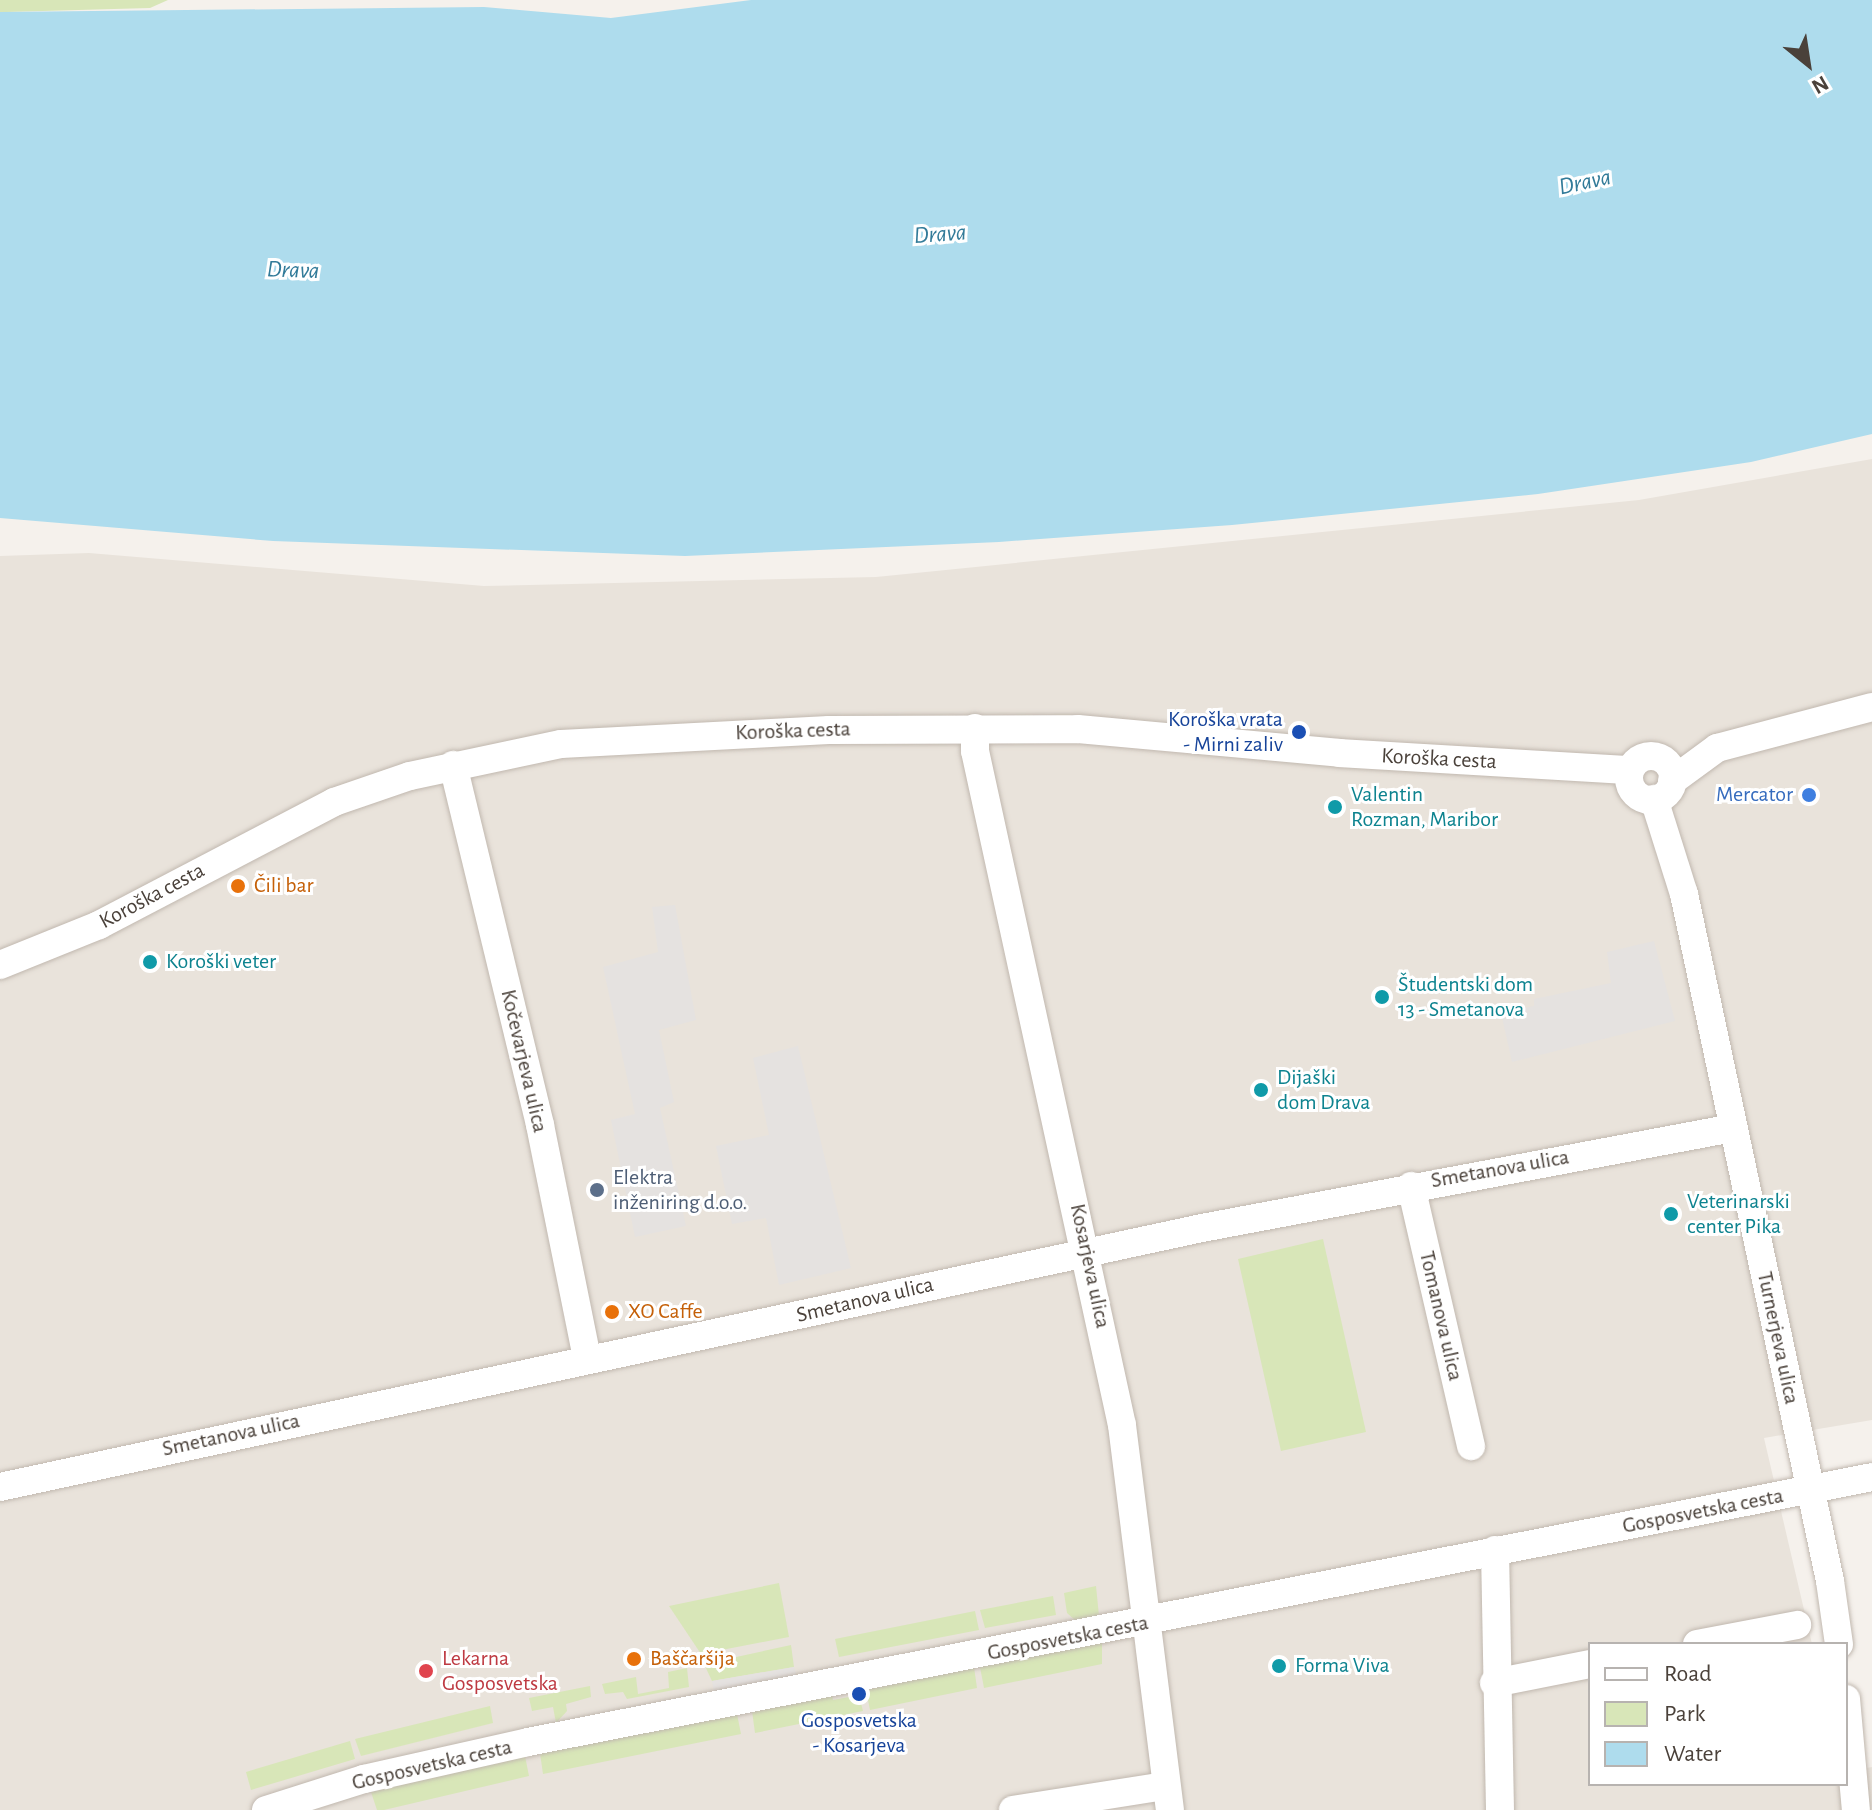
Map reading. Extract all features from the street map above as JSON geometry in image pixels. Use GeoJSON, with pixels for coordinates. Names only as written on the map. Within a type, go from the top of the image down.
{"type":"FeatureCollection","features":[{"type":"Feature","properties":{"kind":"street"},"geometry":{"type":"LineString","coordinates":[[1717,748],[1689,743],[1656,756],[1638,759],[1630,770],[1634,792],[1663,790],[1717,748],[1872,707]]}},
{"type":"Feature","properties":{"kind":"street","name":"Koroška cesta"},"geometry":{"type":"LineString","coordinates":[[0,965],[99,925],[334,802],[453,765],[561,744],[684,735],[975,728],[1078,729],[1354,754],[1630,770]]}},
{"type":"Feature","properties":{"kind":"street","name":"Kosarjeva ulica"},"geometry":{"type":"LineString","coordinates":[[975,728],[975,751],[1087,1252],[1122,1425],[1167,1798]]}},
{"type":"Feature","properties":{"kind":"street"},"geometry":{"type":"LineString","coordinates":[[1656,756],[1668,764],[1663,790]]}},
{"type":"Feature","properties":{"kind":"street","name":"Kočevarjeva ulica"},"geometry":{"type":"LineString","coordinates":[[453,765],[540,1125],[587,1358]]}},
{"type":"Feature","properties":{"kind":"street","name":"Turnerjeva ulica"},"geometry":{"type":"LineString","coordinates":[[1663,790],[1810,1490],[1839,1642]]}},
{"type":"Feature","properties":{"kind":"street","name":"Smetanova ulica"},"geometry":{"type":"LineString","coordinates":[[0,1487],[1087,1252],[1411,1186],[1733,1128]]}},
{"type":"Feature","properties":{"kind":"street","name":"Tomanova ulica"},"geometry":{"type":"LineString","coordinates":[[1411,1186],[1471,1446]]}},
{"type":"Feature","properties":{"kind":"street","name":"Gosposvetska cesta"},"geometry":{"type":"LineString","coordinates":[[266,1810],[364,1779],[528,1742],[1148,1623],[1495,1550],[1872,1477]]}},
{"type":"Feature","properties":{"kind":"street"},"geometry":{"type":"LineString","coordinates":[[1495,1550],[1494,1683],[1500,1810]]}},
{"type":"Feature","properties":{"kind":"street"},"geometry":{"type":"LineString","coordinates":[[1708,1642],[1797,1625]]}},
{"type":"Feature","properties":{"kind":"street"},"geometry":{"type":"LineString","coordinates":[[1494,1683],[1588,1664]]}},
{"type":"Feature","properties":{"kind":"street"},"geometry":{"type":"LineString","coordinates":[[1848,1721],[1856,1810]]}},
{"type":"Feature","properties":{"kind":"street"},"geometry":{"type":"LineString","coordinates":[[1013,1810],[1167,1798]]}},
{"type":"Feature","properties":{"kind":"shaded area"},"geometry":{"type":"Polygon","coordinates":[[[1872,459],[1872,1420],[1764,1438],[1812,1642],[1588,1642],[1588,1786],[1848,1786],[1848,1771],[1872,1767],[1872,1810],[0,1810],[0,556],[89,553],[484,586],[876,577],[1639,500],[1872,459]]]}},
{"type":"Feature","properties":{"kind":"shaded area"},"geometry":{"type":"Polygon","coordinates":[[[675,905],[696,1020],[659,1030],[674,1102],[660,1108],[686,1226],[635,1237],[611,1120],[635,1114],[603,967],[658,952],[652,907],[675,905]]]}},
{"type":"Feature","properties":{"kind":"shaded area"},"geometry":{"type":"Polygon","coordinates":[[[1654,941],[1675,1021],[1512,1062],[1501,1013],[1534,1006],[1534,999],[1611,983],[1607,952],[1654,941]]]}},
{"type":"Feature","properties":{"kind":"shaded area"},"geometry":{"type":"Polygon","coordinates":[[[798,1046],[851,1268],[779,1285],[766,1218],[732,1224],[716,1146],[769,1135],[753,1058],[798,1046]]]}},
{"type":"Feature","properties":{"kind":"shaded area"},"geometry":{"type":"Polygon","coordinates":[[[794,1667],[797,1677],[714,1692],[712,1681],[794,1667]]]}},
{"type":"Feature","properties":{"kind":"green space"},"geometry":{"type":"Polygon","coordinates":[[[0,0],[168,0],[150,8],[0,12],[0,0]]]}},
{"type":"Feature","properties":{"kind":"green space"},"geometry":{"type":"Polygon","coordinates":[[[1323,1239],[1366,1432],[1281,1451],[1238,1259],[1323,1239]]]}},
{"type":"Feature","properties":{"kind":"green space"},"geometry":{"type":"Polygon","coordinates":[[[779,1583],[789,1637],[701,1654],[669,1606],[779,1583]]]}},
{"type":"Feature","properties":{"kind":"green space"},"geometry":{"type":"Polygon","coordinates":[[[1096,1586],[1099,1616],[1076,1621],[1067,1613],[1064,1593],[1096,1586]]]}},
{"type":"Feature","properties":{"kind":"green space"},"geometry":{"type":"Polygon","coordinates":[[[1053,1596],[1056,1615],[985,1628],[980,1610],[1053,1596]]]}},
{"type":"Feature","properties":{"kind":"green space"},"geometry":{"type":"Polygon","coordinates":[[[975,1611],[979,1630],[839,1657],[835,1639],[975,1611]]]}},
{"type":"Feature","properties":{"kind":"green space"},"geometry":{"type":"Polygon","coordinates":[[[1102,1642],[1102,1664],[984,1688],[980,1667],[1102,1642]]]}},
{"type":"Feature","properties":{"kind":"green space"},"geometry":{"type":"Polygon","coordinates":[[[791,1645],[794,1667],[712,1681],[704,1664],[791,1645]]]}},
{"type":"Feature","properties":{"kind":"green space"},"geometry":{"type":"Polygon","coordinates":[[[974,1667],[977,1688],[870,1710],[866,1690],[974,1667]]]}},
{"type":"Feature","properties":{"kind":"green space"},"geometry":{"type":"Polygon","coordinates":[[[687,1668],[689,1687],[627,1699],[623,1692],[605,1694],[602,1684],[636,1677],[638,1694],[669,1688],[668,1672],[687,1668]]]}},
{"type":"Feature","properties":{"kind":"green space"},"geometry":{"type":"Polygon","coordinates":[[[590,1686],[591,1697],[566,1704],[567,1711],[556,1723],[553,1707],[532,1711],[529,1698],[590,1686]]]}},
{"type":"Feature","properties":{"kind":"green space"},"geometry":{"type":"Polygon","coordinates":[[[832,1695],[833,1700],[859,1695],[863,1711],[755,1733],[752,1711],[832,1695]]]}},
{"type":"Feature","properties":{"kind":"green space"},"geometry":{"type":"Polygon","coordinates":[[[490,1706],[493,1723],[361,1756],[355,1739],[490,1706]]]}},
{"type":"Feature","properties":{"kind":"green space"},"geometry":{"type":"Polygon","coordinates":[[[737,1714],[741,1734],[543,1774],[540,1753],[737,1714]]]}},
{"type":"Feature","properties":{"kind":"green space"},"geometry":{"type":"Polygon","coordinates":[[[350,1741],[355,1759],[251,1790],[246,1772],[350,1741]]]}},
{"type":"Feature","properties":{"kind":"green space"},"geometry":{"type":"Polygon","coordinates":[[[525,1756],[529,1776],[384,1810],[377,1810],[371,1792],[525,1756]]]}},
{"type":"Feature","properties":{"kind":"water","name":"Drava"},"geometry":{"type":"Polygon","coordinates":[[[751,0],[1872,0],[1872,434],[1751,462],[1538,494],[1232,525],[999,542],[685,556],[273,541],[0,518],[0,12],[484,7],[611,18],[751,0]]]}},
{"type":"Feature","properties":{"kind":"place","name":"Koroška vrata - Mirni zaliv"},"geometry":{"type":"Point","coordinates":[1299,732]}},
{"type":"Feature","properties":{"kind":"place","name":"Mercator"},"geometry":{"type":"Point","coordinates":[1809,795]}},
{"type":"Feature","properties":{"kind":"place","name":"Valentin Rozman, Maribor"},"geometry":{"type":"Point","coordinates":[1335,807]}},
{"type":"Feature","properties":{"kind":"place","name":"Čili bar"},"geometry":{"type":"Point","coordinates":[238,886]}},
{"type":"Feature","properties":{"kind":"place","name":"Koroški veter"},"geometry":{"type":"Point","coordinates":[150,962]}},
{"type":"Feature","properties":{"kind":"place","name":"Študentski dom 13 - Smetanova"},"geometry":{"type":"Point","coordinates":[1382,997]}},
{"type":"Feature","properties":{"kind":"place","name":"Dijaški dom Drava"},"geometry":{"type":"Point","coordinates":[1261,1090]}},
{"type":"Feature","properties":{"kind":"place","name":"Elektra inženiring d.o.o."},"geometry":{"type":"Point","coordinates":[597,1190]}},
{"type":"Feature","properties":{"kind":"place","name":"Veterinarski center Pika"},"geometry":{"type":"Point","coordinates":[1671,1214]}},
{"type":"Feature","properties":{"kind":"place","name":"XO Caffe"},"geometry":{"type":"Point","coordinates":[612,1312]}},
{"type":"Feature","properties":{"kind":"place","name":"Baščaršija"},"geometry":{"type":"Point","coordinates":[634,1659]}},
{"type":"Feature","properties":{"kind":"place","name":"Forma Viva"},"geometry":{"type":"Point","coordinates":[1279,1666]}},
{"type":"Feature","properties":{"kind":"place","name":"Lekarna Gosposvetska"},"geometry":{"type":"Point","coordinates":[426,1671]}},
{"type":"Feature","properties":{"kind":"place","name":"Gosposvetska - Kosarjeva"},"geometry":{"type":"Point","coordinates":[859,1694]}}]}
